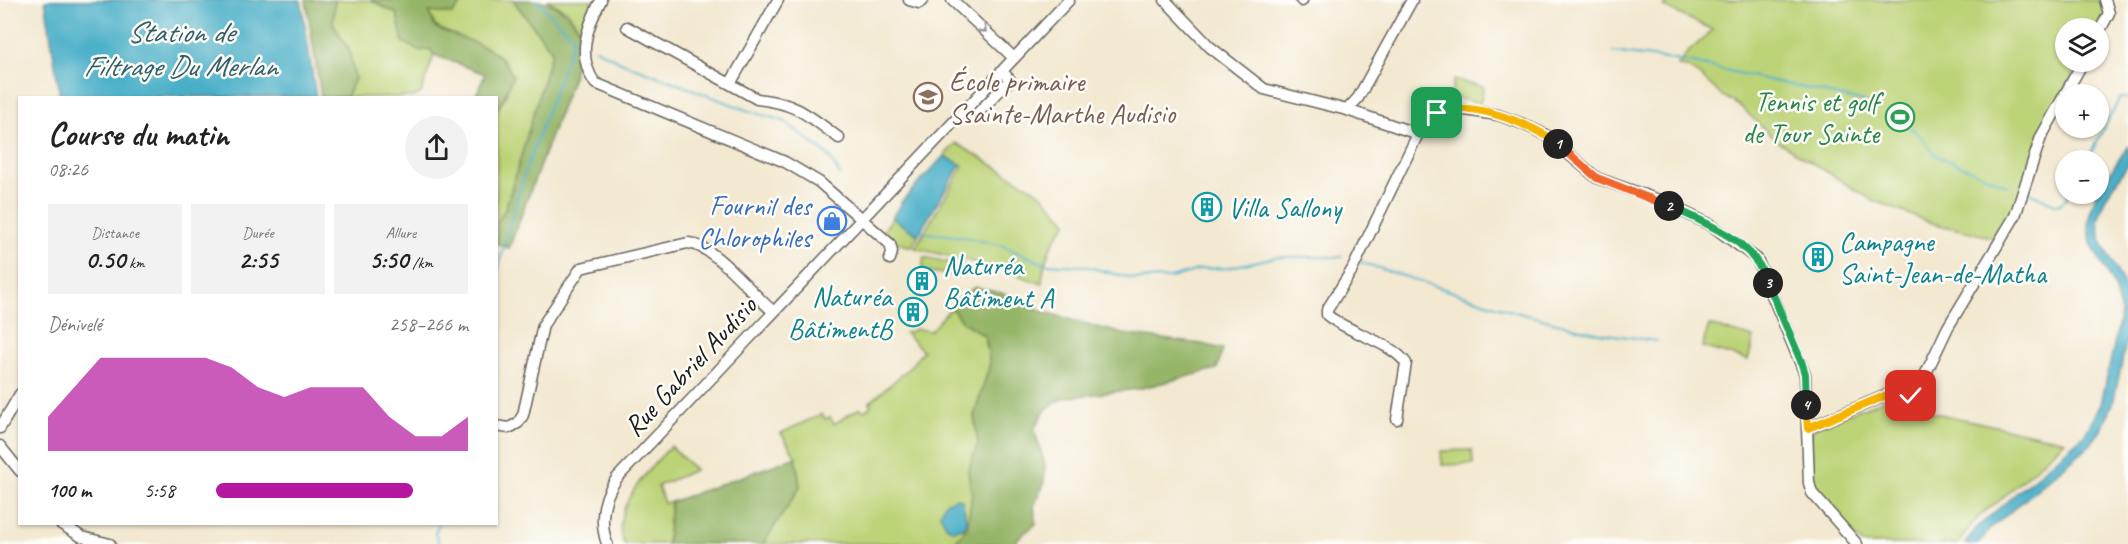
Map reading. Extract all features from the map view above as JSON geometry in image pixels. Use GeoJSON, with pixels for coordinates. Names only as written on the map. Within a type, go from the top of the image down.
{"type":"FeatureCollection","features":[{"type":"Feature","properties":{"kind":"street"},"geometry":{"type":"LineString","coordinates":[[601,0],[585,42],[586,67],[595,83],[785,162],[819,182],[890,244],[892,252],[890,259]]}},
{"type":"Feature","properties":{"kind":"street"},"geometry":{"type":"LineString","coordinates":[[730,84],[778,0]]}},
{"type":"Feature","properties":{"kind":"street"},"geometry":{"type":"LineString","coordinates":[[909,0],[919,3],[923,1]]}},
{"type":"Feature","properties":{"kind":"street"},"geometry":{"type":"LineString","coordinates":[[952,0],[1014,58]]}},
{"type":"Feature","properties":{"kind":"street","name":"Rue Gabriel Audisio"},"geometry":{"type":"LineString","coordinates":[[607,544],[602,514],[606,495],[617,478],[1069,0]]}},
{"type":"Feature","properties":{"kind":"street"},"geometry":{"type":"LineString","coordinates":[[1165,0],[1210,47],[1264,89],[1347,110],[1418,134]]}},
{"type":"Feature","properties":{"kind":"street"},"geometry":{"type":"LineString","coordinates":[[1347,110],[1358,98],[1412,0]]}},
{"type":"Feature","properties":{"kind":"street"},"geometry":{"type":"LineString","coordinates":[[2105,0],[2110,7],[2106,18]]}},
{"type":"Feature","properties":{"kind":"street"},"geometry":{"type":"LineString","coordinates":[[627,27],[757,99],[789,104],[839,138]]}},
{"type":"Feature","properties":{"kind":"street"},"geometry":{"type":"LineString","coordinates":[[976,115],[1010,80],[1002,71]]}},
{"type":"Feature","properties":{"kind":"street"},"geometry":{"type":"LineString","coordinates":[[1808,428],[1887,395],[1916,394],[1948,327],[2015,216],[2041,137],[2077,72]]}},
{"type":"Feature","properties":{"kind":"street"},"geometry":{"type":"LineString","coordinates":[[1397,419],[1406,363],[1370,339],[1334,321],[1327,315],[1327,310],[1352,270],[1418,134],[1437,113],[1452,108],[1498,115],[1546,135],[1597,178],[1656,199],[1711,225],[1748,250],[1762,266],[1805,374],[1809,483],[1812,493],[1857,544]]}},
{"type":"Feature","properties":{"kind":"street"},"geometry":{"type":"LineString","coordinates":[[498,426],[510,428],[518,423],[523,415],[543,324],[574,277],[589,264],[688,243],[695,244],[713,256],[774,312]]}},
{"type":"Feature","properties":{"kind":"street"},"geometry":{"type":"LineString","coordinates":[[0,428],[18,397]]}},
{"type":"Feature","properties":{"kind":"street"},"geometry":{"type":"LineString","coordinates":[[0,446],[18,468]]}},
{"type":"Feature","properties":{"kind":"street"},"geometry":{"type":"LineString","coordinates":[[63,525],[82,537],[110,544]]}},
{"type":"Feature","properties":{"kind":"green space"},"geometry":{"type":"Polygon","coordinates":[[[306,0],[335,0],[333,23],[349,50],[355,79],[346,96],[321,96],[306,0]]]}},
{"type":"Feature","properties":{"kind":"green space"},"geometry":{"type":"Polygon","coordinates":[[[335,0],[371,0],[397,14],[403,42],[430,49],[434,55],[421,93],[416,96],[346,96],[355,79],[349,50],[333,23],[335,0]]]}},
{"type":"Feature","properties":{"kind":"green space"},"geometry":{"type":"Polygon","coordinates":[[[371,0],[465,0],[452,14],[429,12],[435,27],[480,44],[499,57],[507,66],[513,77],[498,109],[498,96],[475,96],[485,74],[434,55],[430,49],[420,51],[403,42],[397,14],[371,0]]]}},
{"type":"Feature","properties":{"kind":"green space"},"geometry":{"type":"Polygon","coordinates":[[[465,0],[513,0],[552,51],[498,237],[498,109],[507,93],[458,38],[435,26],[429,11],[452,14],[465,0]]]}},
{"type":"Feature","properties":{"kind":"green space"},"geometry":{"type":"Polygon","coordinates":[[[513,0],[551,4],[565,13],[580,29],[573,77],[509,248],[498,244],[498,221],[506,207],[552,51],[513,0]]]}},
{"type":"Feature","properties":{"kind":"green space"},"geometry":{"type":"Polygon","coordinates":[[[547,0],[593,0],[580,29],[567,11],[547,0]]]}},
{"type":"Feature","properties":{"kind":"green space","name":"Tennis et golf de Tour Sainte"},"geometry":{"type":"Polygon","coordinates":[[[1670,0],[2101,0],[2107,12],[2104,18],[2055,18],[2055,72],[2075,72],[2068,84],[2055,84],[2055,108],[2039,137],[2015,212],[1999,239],[1931,223],[1872,200],[1777,141],[1741,107],[1720,94],[1701,76],[1687,67],[1678,66],[1686,54],[1713,30],[1664,7],[1670,0]]]}},
{"type":"Feature","properties":{"kind":"green space"},"geometry":{"type":"Polygon","coordinates":[[[1454,80],[1484,87],[1480,103],[1450,97],[1454,80]]]}},
{"type":"Feature","properties":{"kind":"green space"},"geometry":{"type":"Polygon","coordinates":[[[956,143],[1040,193],[1067,222],[1049,251],[1042,284],[1001,269],[915,248],[963,166],[944,156],[956,143]]]}},
{"type":"Feature","properties":{"kind":"green space"},"geometry":{"type":"Polygon","coordinates":[[[892,218],[918,235],[912,247],[901,244],[883,232],[892,218]]]}},
{"type":"Feature","properties":{"kind":"green space"},"geometry":{"type":"Polygon","coordinates":[[[924,257],[964,266],[961,276],[922,271],[924,257]]]}},
{"type":"Feature","properties":{"kind":"green space"},"geometry":{"type":"Polygon","coordinates":[[[975,287],[1010,295],[1040,311],[1123,334],[1202,344],[1223,349],[1217,369],[1138,389],[1063,398],[1046,409],[1034,429],[1045,465],[1044,484],[1034,506],[1036,524],[1017,539],[1017,544],[953,544],[967,528],[972,495],[968,472],[978,443],[974,416],[990,364],[985,336],[963,322],[951,308],[961,296],[975,287]]]}},
{"type":"Feature","properties":{"kind":"green space"},"geometry":{"type":"Polygon","coordinates":[[[951,308],[963,322],[985,336],[990,364],[974,416],[978,443],[968,472],[972,495],[967,528],[955,543],[763,544],[800,487],[796,457],[781,433],[822,414],[825,419],[830,417],[834,424],[860,408],[864,411],[871,406],[869,403],[907,370],[923,351],[905,333],[917,329],[930,331],[951,308]]]}},
{"type":"Feature","properties":{"kind":"green space"},"geometry":{"type":"Polygon","coordinates":[[[1709,325],[1754,338],[1748,360],[1702,347],[1709,325]]]}},
{"type":"Feature","properties":{"kind":"green space"},"geometry":{"type":"Polygon","coordinates":[[[1888,398],[1903,401],[1920,399],[1930,412],[2065,441],[1981,515],[1970,526],[1959,544],[1862,544],[1813,489],[1811,434],[1816,427],[1888,398]]]}},
{"type":"Feature","properties":{"kind":"green space"},"geometry":{"type":"Polygon","coordinates":[[[671,446],[695,470],[658,486],[664,503],[671,502],[667,544],[624,544],[621,531],[626,504],[642,478],[671,446]]]}},
{"type":"Feature","properties":{"kind":"green space"},"geometry":{"type":"Polygon","coordinates":[[[1472,450],[1473,464],[1442,465],[1441,451],[1472,450]]]}},
{"type":"Feature","properties":{"kind":"green space"},"geometry":{"type":"Polygon","coordinates":[[[796,457],[800,487],[763,544],[667,544],[671,502],[796,457]]]}},
{"type":"Feature","properties":{"kind":"water","name":"Station de Filtrage Du Merlan"},"geometry":{"type":"Polygon","coordinates":[[[45,0],[301,0],[316,96],[60,96],[45,0]]]}},
{"type":"Feature","properties":{"kind":"water"},"geometry":{"type":"Polygon","coordinates":[[[2128,146],[2128,164],[2109,193],[2109,174],[2128,146]]]}},
{"type":"Feature","properties":{"kind":"water"},"geometry":{"type":"Polygon","coordinates":[[[944,156],[961,164],[918,235],[892,218],[902,201],[944,156]]]}},
{"type":"Feature","properties":{"kind":"water"},"geometry":{"type":"Polygon","coordinates":[[[2093,204],[2103,204],[2098,221],[2101,241],[2128,293],[2128,334],[2113,404],[2101,430],[2090,445],[1991,528],[1978,544],[1965,544],[1976,528],[2085,434],[2101,404],[2121,313],[2114,287],[2091,243],[2088,220],[2093,204]]]}},
{"type":"Feature","properties":{"kind":"water"},"geometry":{"type":"Polygon","coordinates":[[[956,498],[962,500],[967,521],[964,528],[953,530],[946,526],[940,514],[945,503],[956,498]]]}},
{"type":"Feature","properties":{"kind":"waterway"},"geometry":{"type":"LineString","coordinates":[[498,268],[523,178],[574,38],[536,0]]}},
{"type":"Feature","properties":{"kind":"waterway"},"geometry":{"type":"LineString","coordinates":[[596,49],[623,63],[749,111],[784,121],[829,156],[840,175]]}},
{"type":"Feature","properties":{"kind":"waterway"},"geometry":{"type":"LineString","coordinates":[[1612,52],[1689,62],[1865,102]]}},
{"type":"Feature","properties":{"kind":"waterway"},"geometry":{"type":"LineString","coordinates":[[2092,150],[2120,98],[2128,98]]}},
{"type":"Feature","properties":{"kind":"waterway"},"geometry":{"type":"LineString","coordinates":[[1910,128],[1919,134],[1935,155],[2007,185]]}},
{"type":"Feature","properties":{"kind":"waterway"},"geometry":{"type":"LineString","coordinates":[[2026,191],[2059,204]]}},
{"type":"Feature","properties":{"kind":"waterway"},"geometry":{"type":"LineString","coordinates":[[919,232],[965,237],[1003,246],[1045,264],[1084,266],[1135,279],[1171,278],[1201,269],[1227,268],[1276,257],[1342,257]]}},
{"type":"Feature","properties":{"kind":"waterway"},"geometry":{"type":"LineString","coordinates":[[1360,262],[1515,312],[1592,332],[1657,341]]}},
{"type":"Feature","properties":{"kind":"waterway"},"geometry":{"type":"LineString","coordinates":[[439,525],[435,533],[439,544]]}},
{"type":"Feature","properties":{"kind":"place","name":"École primaire Ssainte-Marthe Audisio"},"geometry":{"type":"Point","coordinates":[928,97]}},
{"type":"Feature","properties":{"kind":"place","name":"Tennis et golf de Tour Sainte"},"geometry":{"type":"Point","coordinates":[1900,117]}},
{"type":"Feature","properties":{"kind":"place","name":"Villa Sallony"},"geometry":{"type":"Point","coordinates":[1207,207]}},
{"type":"Feature","properties":{"kind":"place","name":"Fournil des Chlorophiles"},"geometry":{"type":"Point","coordinates":[832,221]}},
{"type":"Feature","properties":{"kind":"place","name":"Campagne Saint-Jean-de-Matha"},"geometry":{"type":"Point","coordinates":[1818,257]}},
{"type":"Feature","properties":{"kind":"place","name":"Naturéa Bâtiment A"},"geometry":{"type":"Point","coordinates":[922,281]}},
{"type":"Feature","properties":{"kind":"place","name":"Naturéa BâtimentB"},"geometry":{"type":"Point","coordinates":[913,312]}},
{"type":"Feature","properties":{"kind":"route"},"geometry":{"type":"LineString","coordinates":[[1437,113],[1452,108],[1498,115],[1523,124],[1546,135],[1604,182],[1656,199],[1711,225],[1748,250],[1762,266],[1801,361],[1805,374],[1808,428],[1887,395],[1911,396]]}}]}
